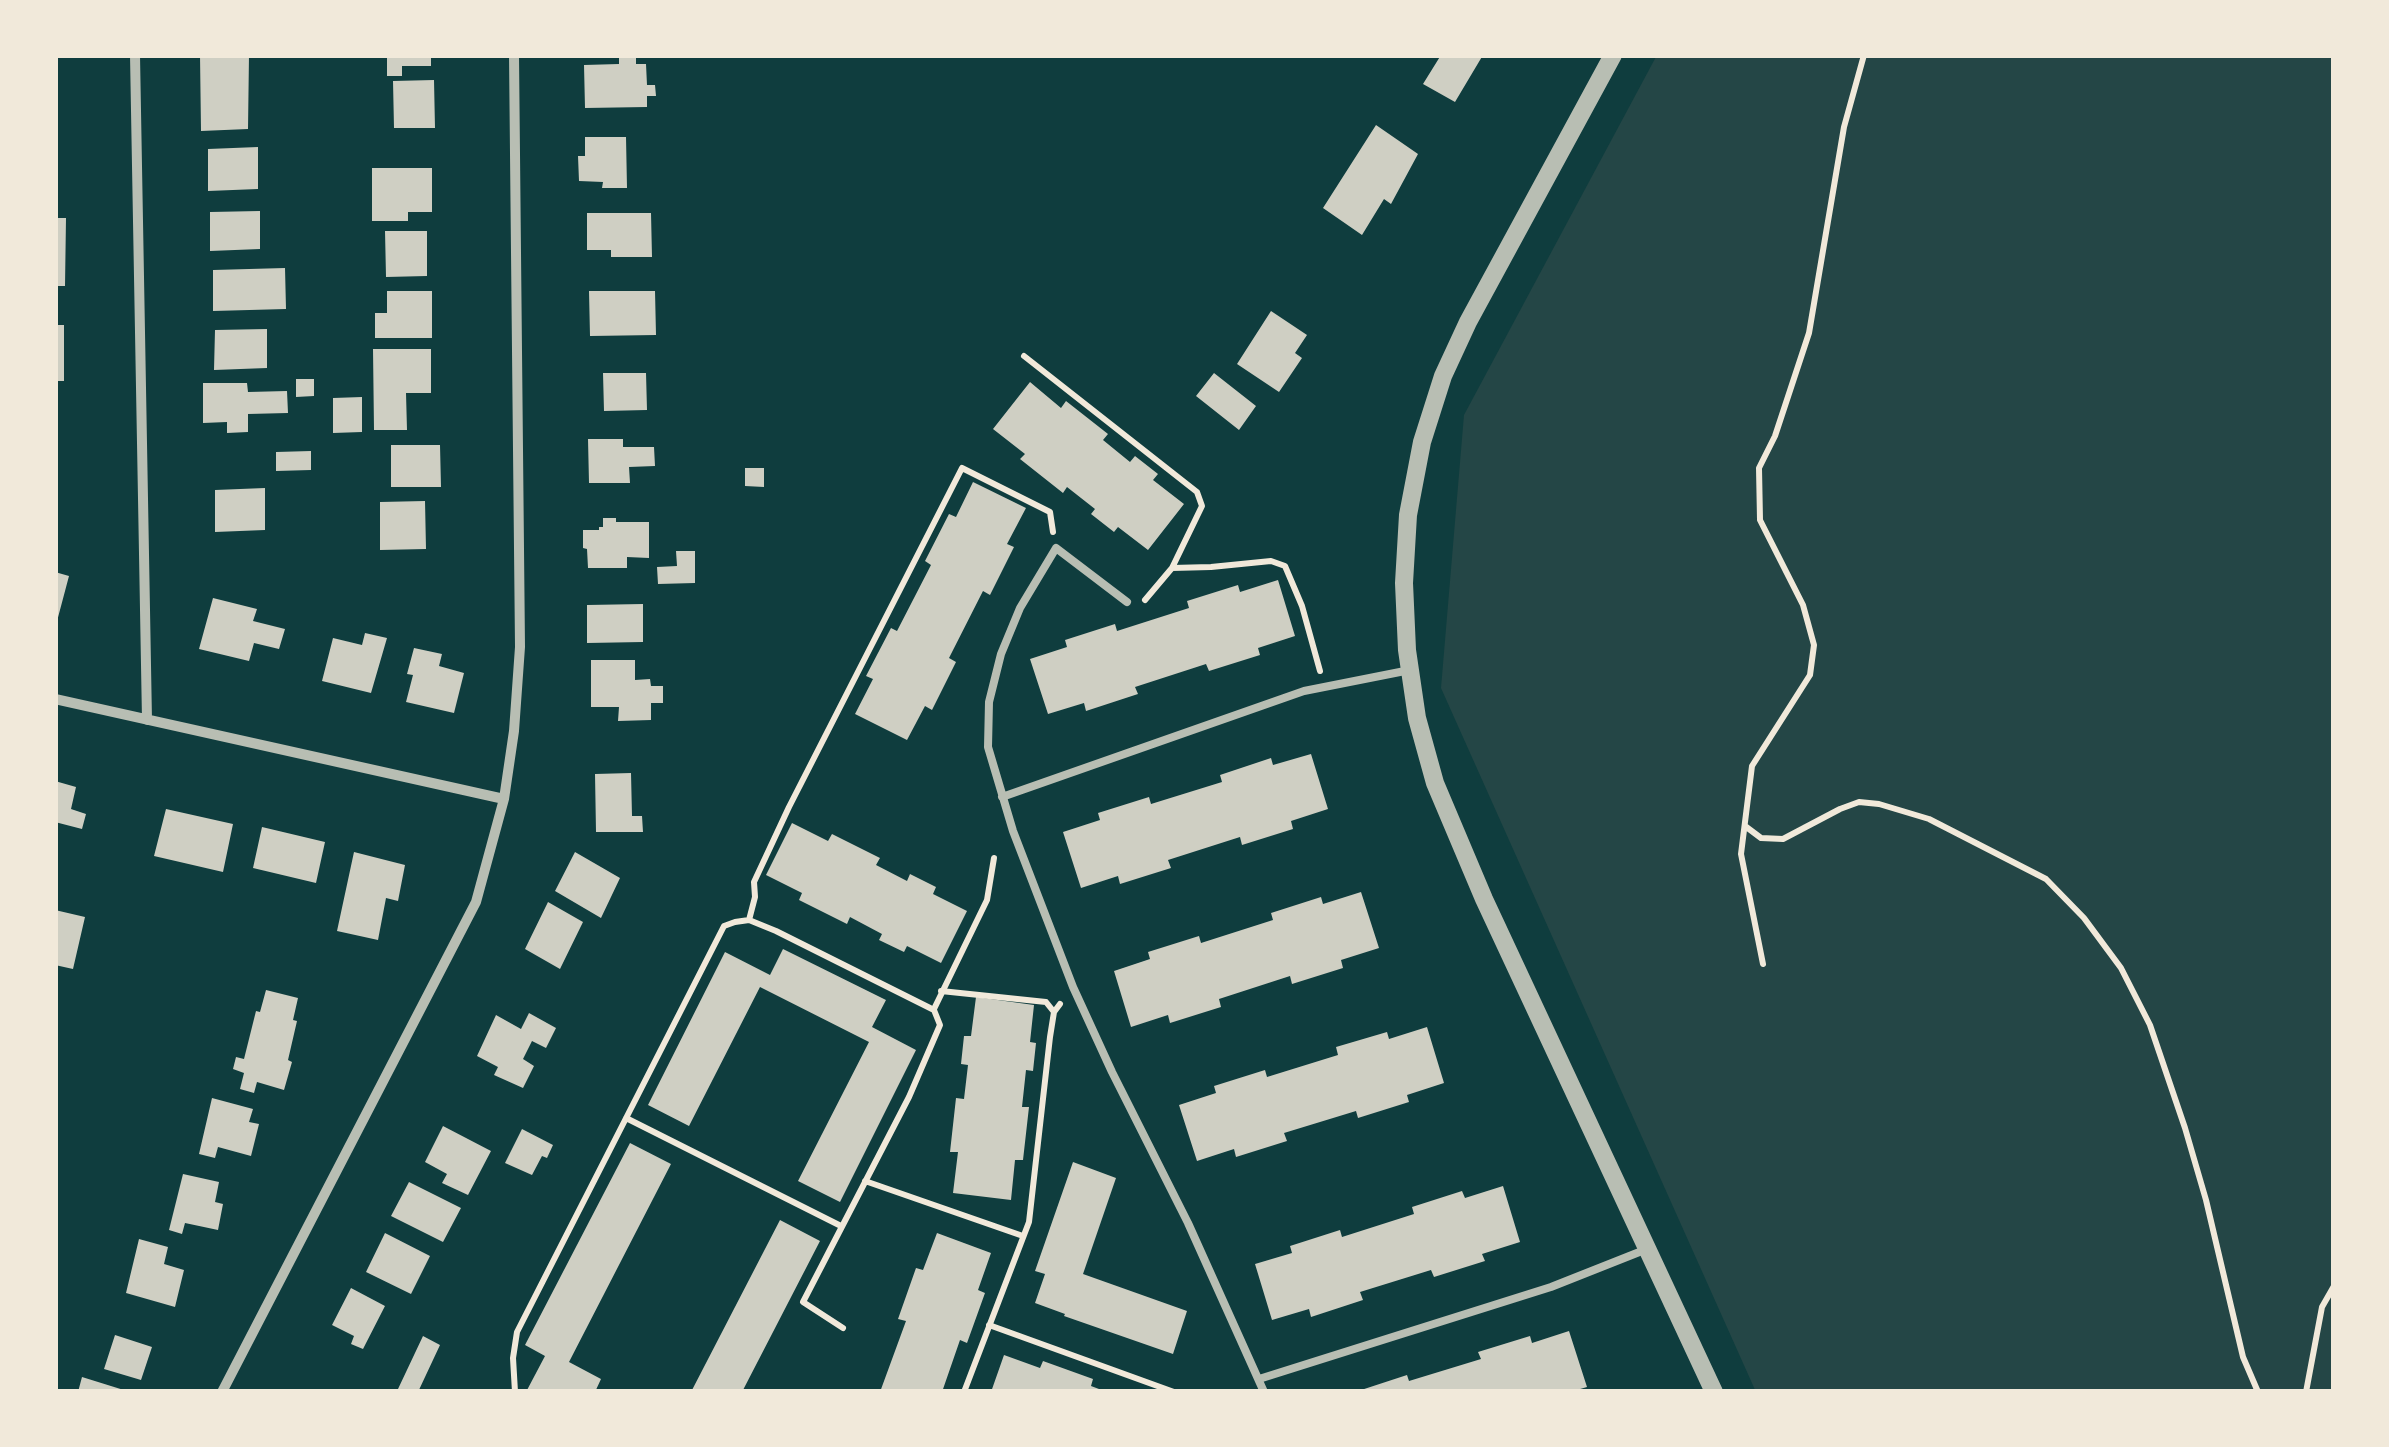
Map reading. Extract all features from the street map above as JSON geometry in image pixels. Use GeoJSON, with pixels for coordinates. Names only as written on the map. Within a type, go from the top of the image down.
{"type":"FeatureCollection","features":[{"type":"Feature","properties":{"kind":"street"},"geometry":{"type":"LineString","coordinates":[[135,55],[147,720]]}},
{"type":"Feature","properties":{"kind":"street"},"geometry":{"type":"LineString","coordinates":[[222,1392],[476,902],[504,799],[520,646],[514,55]]}},
{"type":"Feature","properties":{"kind":"street"},"geometry":{"type":"LineString","coordinates":[[1614,55],[1442,376],[1422,442],[1408,515],[1404,583],[1410,670],[1417,718],[1435,783],[1484,899],[1714,1392]]}},
{"type":"Feature","properties":{"kind":"street"},"geometry":{"type":"LineString","coordinates":[[55,699],[504,799]]}},
{"type":"Feature","properties":{"kind":"lane"},"geometry":{"type":"LineString","coordinates":[[1127,602],[1056,548],[1020,608],[1001,654],[989,702],[988,747],[1002,796],[1073,988],[1188,1223],[1264,1392]]}},
{"type":"Feature","properties":{"kind":"lane"},"geometry":{"type":"LineString","coordinates":[[1002,796],[1304,692],[1410,670]]}},
{"type":"Feature","properties":{"kind":"lane"},"geometry":{"type":"LineString","coordinates":[[1259,1380],[1551,1286],[1647,1249]]}},
{"type":"Feature","properties":{"kind":"path"},"geometry":{"type":"LineString","coordinates":[[1763,964],[1741,854],[1752,766],[1810,675],[1814,645],[1802,605],[1760,520],[1759,468],[1775,436],[1809,333],[1844,127],[1864,55]]}},
{"type":"Feature","properties":{"kind":"path"},"geometry":{"type":"LineString","coordinates":[[1024,356],[1197,492],[1202,506],[1172,568],[1140,607],[1127,602]]}},
{"type":"Feature","properties":{"kind":"path"},"geometry":{"type":"LineString","coordinates":[[750,920],[754,882],[768,852],[962,468],[1050,512],[1056,548]]}},
{"type":"Feature","properties":{"kind":"path"},"geometry":{"type":"LineString","coordinates":[[1172,568],[1271,561],[1285,566],[1302,606],[1325,687]]}},
{"type":"Feature","properties":{"kind":"path"},"geometry":{"type":"LineString","coordinates":[[1744,826],[1761,838],[1782,840],[1840,809],[1859,802],[1879,804],[1929,819],[2046,878],[2084,918],[2121,968],[2150,1026],[2186,1128],[2243,1357],[2258,1392]]}},
{"type":"Feature","properties":{"kind":"path"},"geometry":{"type":"LineString","coordinates":[[934,1010],[987,900],[994,858]]}},
{"type":"Feature","properties":{"kind":"path"},"geometry":{"type":"LineString","coordinates":[[515,1392],[517,1332],[724,926],[750,920],[934,1010],[940,1025],[910,1098],[803,1302],[843,1328]]}},
{"type":"Feature","properties":{"kind":"path"},"geometry":{"type":"LineString","coordinates":[[964,1392],[1028,1222],[1054,1012],[1073,988]]}},
{"type":"Feature","properties":{"kind":"path"},"geometry":{"type":"LineString","coordinates":[[942,991],[1046,1002],[1054,1012]]}},
{"type":"Feature","properties":{"kind":"path"},"geometry":{"type":"LineString","coordinates":[[626,1118],[841,1226]]}},
{"type":"Feature","properties":{"kind":"path"},"geometry":{"type":"LineString","coordinates":[[865,1181],[1024,1236]]}},
{"type":"Feature","properties":{"kind":"path"},"geometry":{"type":"LineString","coordinates":[[2306,1392],[2322,1307],[2334,1286]]}},
{"type":"Feature","properties":{"kind":"path"},"geometry":{"type":"LineString","coordinates":[[990,1325],[1174,1392]]}},
{"type":"Feature","properties":{"kind":"shaded area"},"geometry":{"type":"Polygon","coordinates":[[[1657,55],[2334,55],[2334,1392],[1756,1392],[1441,688],[1464,415],[1657,55]]]}},
{"type":"Feature","properties":{"kind":"building"},"geometry":{"type":"Polygon","coordinates":[[[200,55],[249,55],[248,129],[201,131],[200,55]]]}},
{"type":"Feature","properties":{"kind":"building"},"geometry":{"type":"Polygon","coordinates":[[[387,55],[431,55],[431,66],[402,66],[402,76],[387,76],[387,55]]]}},
{"type":"Feature","properties":{"kind":"building"},"geometry":{"type":"Polygon","coordinates":[[[619,55],[636,55],[636,64],[646,64],[647,85],[655,85],[656,96],[647,96],[647,107],[585,108],[584,65],[619,64],[619,55]]]}},
{"type":"Feature","properties":{"kind":"building"},"geometry":{"type":"Polygon","coordinates":[[[1441,55],[1483,55],[1455,102],[1423,84],[1441,55]]]}},
{"type":"Feature","properties":{"kind":"building"},"geometry":{"type":"Polygon","coordinates":[[[434,80],[435,128],[394,128],[393,81],[434,80]]]}},
{"type":"Feature","properties":{"kind":"building"},"geometry":{"type":"Polygon","coordinates":[[[1376,125],[1418,154],[1391,204],[1384,199],[1362,235],[1323,208],[1376,125]]]}},
{"type":"Feature","properties":{"kind":"building"},"geometry":{"type":"Polygon","coordinates":[[[585,137],[626,137],[627,188],[602,188],[603,182],[579,181],[578,156],[585,156],[585,137]]]}},
{"type":"Feature","properties":{"kind":"building"},"geometry":{"type":"Polygon","coordinates":[[[258,147],[258,189],[208,191],[208,149],[258,147]]]}},
{"type":"Feature","properties":{"kind":"building"},"geometry":{"type":"Polygon","coordinates":[[[372,168],[432,168],[432,212],[408,212],[408,221],[372,221],[372,168]]]}},
{"type":"Feature","properties":{"kind":"building"},"geometry":{"type":"Polygon","coordinates":[[[260,211],[260,249],[210,251],[210,212],[260,211]]]}},
{"type":"Feature","properties":{"kind":"building"},"geometry":{"type":"Polygon","coordinates":[[[587,213],[651,213],[652,257],[611,257],[611,250],[587,250],[587,213]]]}},
{"type":"Feature","properties":{"kind":"building"},"geometry":{"type":"Polygon","coordinates":[[[55,218],[66,218],[65,286],[55,286],[55,218]]]}},
{"type":"Feature","properties":{"kind":"building"},"geometry":{"type":"Polygon","coordinates":[[[385,231],[427,231],[427,276],[386,277],[385,231]]]}},
{"type":"Feature","properties":{"kind":"building"},"geometry":{"type":"Polygon","coordinates":[[[285,268],[286,309],[213,311],[213,270],[285,268]]]}},
{"type":"Feature","properties":{"kind":"building"},"geometry":{"type":"Polygon","coordinates":[[[387,291],[432,291],[432,338],[375,338],[375,313],[387,313],[387,291]]]}},
{"type":"Feature","properties":{"kind":"building"},"geometry":{"type":"Polygon","coordinates":[[[589,291],[655,291],[656,335],[590,336],[589,291]]]}},
{"type":"Feature","properties":{"kind":"building"},"geometry":{"type":"Polygon","coordinates":[[[1271,311],[1307,335],[1295,353],[1302,358],[1279,392],[1237,364],[1271,311]]]}},
{"type":"Feature","properties":{"kind":"building"},"geometry":{"type":"Polygon","coordinates":[[[55,325],[64,325],[64,381],[55,381],[55,325]]]}},
{"type":"Feature","properties":{"kind":"building"},"geometry":{"type":"Polygon","coordinates":[[[267,329],[267,368],[214,370],[215,330],[267,329]]]}},
{"type":"Feature","properties":{"kind":"building"},"geometry":{"type":"Polygon","coordinates":[[[373,349],[431,349],[431,393],[406,393],[407,430],[374,430],[373,349]]]}},
{"type":"Feature","properties":{"kind":"building"},"geometry":{"type":"Polygon","coordinates":[[[603,373],[646,373],[647,410],[604,411],[603,373]]]}},
{"type":"Feature","properties":{"kind":"building"},"geometry":{"type":"Polygon","coordinates":[[[1214,373],[1256,406],[1239,430],[1196,396],[1214,373]]]}},
{"type":"Feature","properties":{"kind":"building"},"geometry":{"type":"Polygon","coordinates":[[[296,379],[314,379],[314,396],[296,397],[296,379]]]}},
{"type":"Feature","properties":{"kind":"building"},"geometry":{"type":"Polygon","coordinates":[[[1030,382],[1061,408],[1066,401],[1108,434],[1103,440],[1130,462],[1135,456],[1158,474],[1153,480],[1184,504],[1148,550],[1118,527],[1114,532],[1091,514],[1095,509],[1067,487],[1063,493],[1020,459],[1025,454],[993,429],[1030,382]]]}},
{"type":"Feature","properties":{"kind":"building"},"geometry":{"type":"Polygon","coordinates":[[[203,383],[247,383],[248,392],[287,391],[288,413],[248,414],[248,432],[227,433],[227,422],[203,423],[203,383]]]}},
{"type":"Feature","properties":{"kind":"building"},"geometry":{"type":"Polygon","coordinates":[[[362,397],[362,432],[333,433],[333,398],[362,397]]]}},
{"type":"Feature","properties":{"kind":"building"},"geometry":{"type":"Polygon","coordinates":[[[588,439],[623,439],[623,447],[654,447],[655,466],[629,467],[630,483],[589,483],[588,439]]]}},
{"type":"Feature","properties":{"kind":"building"},"geometry":{"type":"Polygon","coordinates":[[[391,445],[440,445],[441,487],[391,487],[391,445]]]}},
{"type":"Feature","properties":{"kind":"building"},"geometry":{"type":"Polygon","coordinates":[[[311,451],[311,470],[276,471],[276,452],[311,451]]]}},
{"type":"Feature","properties":{"kind":"building"},"geometry":{"type":"Polygon","coordinates":[[[745,468],[764,468],[764,487],[745,486],[745,468]]]}},
{"type":"Feature","properties":{"kind":"building"},"geometry":{"type":"Polygon","coordinates":[[[973,482],[1026,508],[1007,544],[1014,547],[990,595],[983,591],[949,658],[956,662],[932,710],[925,706],[907,740],[855,714],[873,679],[866,676],[891,628],[897,631],[931,565],[925,561],[949,514],[956,517],[973,482]]]}},
{"type":"Feature","properties":{"kind":"building"},"geometry":{"type":"Polygon","coordinates":[[[265,488],[265,530],[215,532],[215,490],[265,488]]]}},
{"type":"Feature","properties":{"kind":"building"},"geometry":{"type":"Polygon","coordinates":[[[425,501],[426,549],[380,550],[380,502],[425,501]]]}},
{"type":"Feature","properties":{"kind":"building"},"geometry":{"type":"Polygon","coordinates":[[[603,518],[649,522],[649,558],[627,557],[627,568],[588,568],[583,530],[599,530],[603,518]]]}},
{"type":"Feature","properties":{"kind":"building"},"geometry":{"type":"Polygon","coordinates":[[[676,551],[695,551],[695,583],[658,584],[657,567],[677,566],[676,551]]]}},
{"type":"Feature","properties":{"kind":"building"},"geometry":{"type":"Polygon","coordinates":[[[55,572],[69,576],[56,625],[55,625],[55,572]]]}},
{"type":"Feature","properties":{"kind":"building"},"geometry":{"type":"Polygon","coordinates":[[[1278,580],[1295,636],[1258,648],[1260,655],[1209,671],[1206,664],[1135,687],[1138,694],[1086,711],[1084,703],[1048,714],[1030,659],[1067,647],[1065,640],[1115,624],[1117,631],[1189,608],[1187,601],[1238,585],[1240,592],[1278,580]]]}},
{"type":"Feature","properties":{"kind":"building"},"geometry":{"type":"Polygon","coordinates":[[[213,598],[257,609],[253,621],[285,629],[279,649],[254,643],[249,661],[199,649],[213,598]]]}},
{"type":"Feature","properties":{"kind":"building"},"geometry":{"type":"Polygon","coordinates":[[[643,604],[643,642],[587,643],[587,605],[643,604]]]}},
{"type":"Feature","properties":{"kind":"building"},"geometry":{"type":"Polygon","coordinates":[[[365,633],[387,638],[371,693],[322,681],[333,638],[362,645],[365,633]]]}},
{"type":"Feature","properties":{"kind":"building"},"geometry":{"type":"Polygon","coordinates":[[[414,648],[442,654],[439,666],[464,673],[454,713],[406,702],[413,675],[407,674],[414,648]]]}},
{"type":"Feature","properties":{"kind":"building"},"geometry":{"type":"Polygon","coordinates":[[[591,660],[635,660],[635,680],[650,679],[651,686],[663,686],[663,703],[651,703],[651,720],[618,721],[619,707],[591,707],[591,660]]]}},
{"type":"Feature","properties":{"kind":"building"},"geometry":{"type":"Polygon","coordinates":[[[1311,754],[1328,809],[1291,821],[1293,829],[1242,845],[1240,837],[1168,860],[1171,868],[1120,884],[1118,876],[1081,888],[1063,832],[1100,820],[1098,813],[1149,797],[1151,804],[1222,782],[1220,775],[1271,758],[1273,765],[1311,754]]]}},
{"type":"Feature","properties":{"kind":"building"},"geometry":{"type":"Polygon","coordinates":[[[631,773],[632,816],[642,816],[643,832],[596,832],[595,774],[631,773]]]}},
{"type":"Feature","properties":{"kind":"building"},"geometry":{"type":"Polygon","coordinates":[[[55,781],[76,787],[71,809],[86,814],[82,829],[55,822],[55,781]]]}},
{"type":"Feature","properties":{"kind":"building"},"geometry":{"type":"Polygon","coordinates":[[[166,809],[233,824],[223,872],[154,856],[166,809]]]}},
{"type":"Feature","properties":{"kind":"building"},"geometry":{"type":"Polygon","coordinates":[[[792,823],[828,841],[832,834],[880,858],[876,865],[907,881],[910,874],[936,887],[933,894],[967,911],[941,963],[907,946],[904,952],[879,940],[882,934],[850,917],[847,924],[799,900],[802,893],[766,875],[792,823]]]}},
{"type":"Feature","properties":{"kind":"building"},"geometry":{"type":"Polygon","coordinates":[[[262,827],[325,842],[316,883],[253,868],[262,827]]]}},
{"type":"Feature","properties":{"kind":"building"},"geometry":{"type":"Polygon","coordinates":[[[354,852],[405,865],[398,901],[386,898],[378,940],[337,931],[354,852]]]}},
{"type":"Feature","properties":{"kind":"building"},"geometry":{"type":"Polygon","coordinates":[[[575,852],[620,878],[601,918],[555,891],[575,852]]]}},
{"type":"Feature","properties":{"kind":"building"},"geometry":{"type":"Polygon","coordinates":[[[1361,892],[1379,948],[1341,960],[1343,968],[1292,984],[1290,976],[1219,999],[1221,1007],[1170,1023],[1168,1015],[1131,1027],[1114,971],[1150,959],[1148,952],[1199,936],[1201,943],[1273,920],[1271,913],[1321,897],[1323,904],[1361,892]]]}},
{"type":"Feature","properties":{"kind":"building"},"geometry":{"type":"Polygon","coordinates":[[[548,902],[583,922],[560,969],[525,949],[548,902]]]}},
{"type":"Feature","properties":{"kind":"building"},"geometry":{"type":"Polygon","coordinates":[[[55,910],[85,917],[73,969],[55,965],[55,910]]]}},
{"type":"Feature","properties":{"kind":"building"},"geometry":{"type":"Polygon","coordinates":[[[783,949],[886,1000],[872,1027],[916,1050],[840,1202],[798,1181],[869,1042],[760,987],[689,1126],[648,1105],[725,952],[770,975],[783,949]]]}},
{"type":"Feature","properties":{"kind":"building"},"geometry":{"type":"Polygon","coordinates":[[[266,990],[298,998],[293,1020],[297,1021],[284,1090],[257,1082],[254,1093],[240,1089],[244,1073],[233,1069],[236,1057],[244,1059],[256,1011],[260,1012],[266,990]]]}},
{"type":"Feature","properties":{"kind":"building"},"geometry":{"type":"Polygon","coordinates":[[[976,997],[1034,1005],[1030,1042],[1036,1043],[1033,1071],[1026,1070],[1022,1107],[1029,1107],[1023,1160],[1015,1160],[1011,1200],[953,1193],[958,1152],[950,1152],[956,1098],[964,1099],[968,1065],[961,1064],[964,1036],[971,1036],[976,997]]]}},
{"type":"Feature","properties":{"kind":"building"},"geometry":{"type":"Polygon","coordinates":[[[529,1013],[556,1028],[546,1048],[532,1041],[523,1059],[534,1066],[523,1088],[494,1075],[498,1067],[477,1056],[496,1015],[521,1029],[529,1013]]]}},
{"type":"Feature","properties":{"kind":"building"},"geometry":{"type":"Polygon","coordinates":[[[1427,1027],[1444,1083],[1407,1095],[1409,1102],[1358,1118],[1356,1111],[1284,1133],[1287,1141],[1236,1157],[1234,1149],[1197,1161],[1179,1105],[1216,1093],[1214,1086],[1265,1070],[1267,1077],[1338,1055],[1336,1047],[1387,1032],[1389,1039],[1427,1027]]]}},
{"type":"Feature","properties":{"kind":"building"},"geometry":{"type":"Polygon","coordinates":[[[212,1098],[253,1109],[249,1122],[259,1124],[251,1156],[218,1147],[215,1158],[199,1154],[212,1098]]]}},
{"type":"Feature","properties":{"kind":"building"},"geometry":{"type":"Polygon","coordinates":[[[443,1126],[491,1151],[468,1195],[442,1183],[447,1174],[425,1162],[443,1126]]]}},
{"type":"Feature","properties":{"kind":"building"},"geometry":{"type":"Polygon","coordinates":[[[522,1129],[553,1145],[532,1175],[505,1163],[522,1129]]]}},
{"type":"Feature","properties":{"kind":"building"},"geometry":{"type":"Polygon","coordinates":[[[630,1143],[671,1164],[569,1362],[601,1379],[595,1392],[526,1392],[545,1356],[525,1345],[630,1143]]]}},
{"type":"Feature","properties":{"kind":"building"},"geometry":{"type":"Polygon","coordinates":[[[1073,1162],[1116,1178],[1083,1274],[1187,1311],[1173,1354],[1035,1303],[1045,1274],[1035,1271],[1073,1162]]]}},
{"type":"Feature","properties":{"kind":"building"},"geometry":{"type":"Polygon","coordinates":[[[183,1174],[219,1182],[215,1202],[223,1204],[218,1230],[185,1223],[182,1234],[169,1230],[183,1174]]]}},
{"type":"Feature","properties":{"kind":"building"},"geometry":{"type":"Polygon","coordinates":[[[409,1182],[461,1208],[443,1242],[391,1216],[409,1182]]]}},
{"type":"Feature","properties":{"kind":"building"},"geometry":{"type":"Polygon","coordinates":[[[1503,1186],[1520,1242],[1482,1254],[1485,1261],[1434,1277],[1431,1270],[1360,1292],[1363,1300],[1311,1317],[1309,1309],[1272,1320],[1255,1264],[1292,1253],[1290,1246],[1340,1230],[1342,1237],[1414,1214],[1412,1207],[1462,1191],[1465,1198],[1503,1186]]]}},
{"type":"Feature","properties":{"kind":"building"},"geometry":{"type":"Polygon","coordinates":[[[780,1220],[820,1241],[742,1392],[691,1392],[780,1220]]]}},
{"type":"Feature","properties":{"kind":"building"},"geometry":{"type":"Polygon","coordinates":[[[385,1233],[430,1256],[411,1294],[366,1272],[385,1233]]]}},
{"type":"Feature","properties":{"kind":"building"},"geometry":{"type":"Polygon","coordinates":[[[937,1233],[991,1253],[978,1290],[985,1293],[967,1343],[960,1340],[942,1392],[880,1392],[906,1321],[898,1319],[916,1268],[923,1270],[937,1233]]]}},
{"type":"Feature","properties":{"kind":"building"},"geometry":{"type":"Polygon","coordinates":[[[139,1239],[168,1247],[164,1264],[184,1270],[175,1307],[126,1293],[139,1239]]]}},
{"type":"Feature","properties":{"kind":"building"},"geometry":{"type":"Polygon","coordinates":[[[351,1288],[385,1306],[363,1349],[351,1344],[354,1336],[332,1325],[351,1288]]]}},
{"type":"Feature","properties":{"kind":"building"},"geometry":{"type":"Polygon","coordinates":[[[1569,1331],[1587,1387],[1570,1392],[1355,1392],[1407,1375],[1409,1381],[1481,1359],[1478,1352],[1530,1336],[1532,1343],[1569,1331]]]}},
{"type":"Feature","properties":{"kind":"building"},"geometry":{"type":"Polygon","coordinates":[[[115,1335],[152,1347],[141,1380],[104,1369],[115,1335]]]}},
{"type":"Feature","properties":{"kind":"building"},"geometry":{"type":"Polygon","coordinates":[[[423,1336],[440,1345],[418,1392],[405,1392],[398,1389],[423,1336]]]}},
{"type":"Feature","properties":{"kind":"building"},"geometry":{"type":"Polygon","coordinates":[[[1004,1355],[1040,1368],[1043,1361],[1093,1379],[1091,1386],[1107,1392],[991,1392],[1004,1355]]]}},
{"type":"Feature","properties":{"kind":"building"},"geometry":{"type":"Polygon","coordinates":[[[82,1377],[127,1391],[127,1392],[78,1392],[82,1377]]]}}]}
